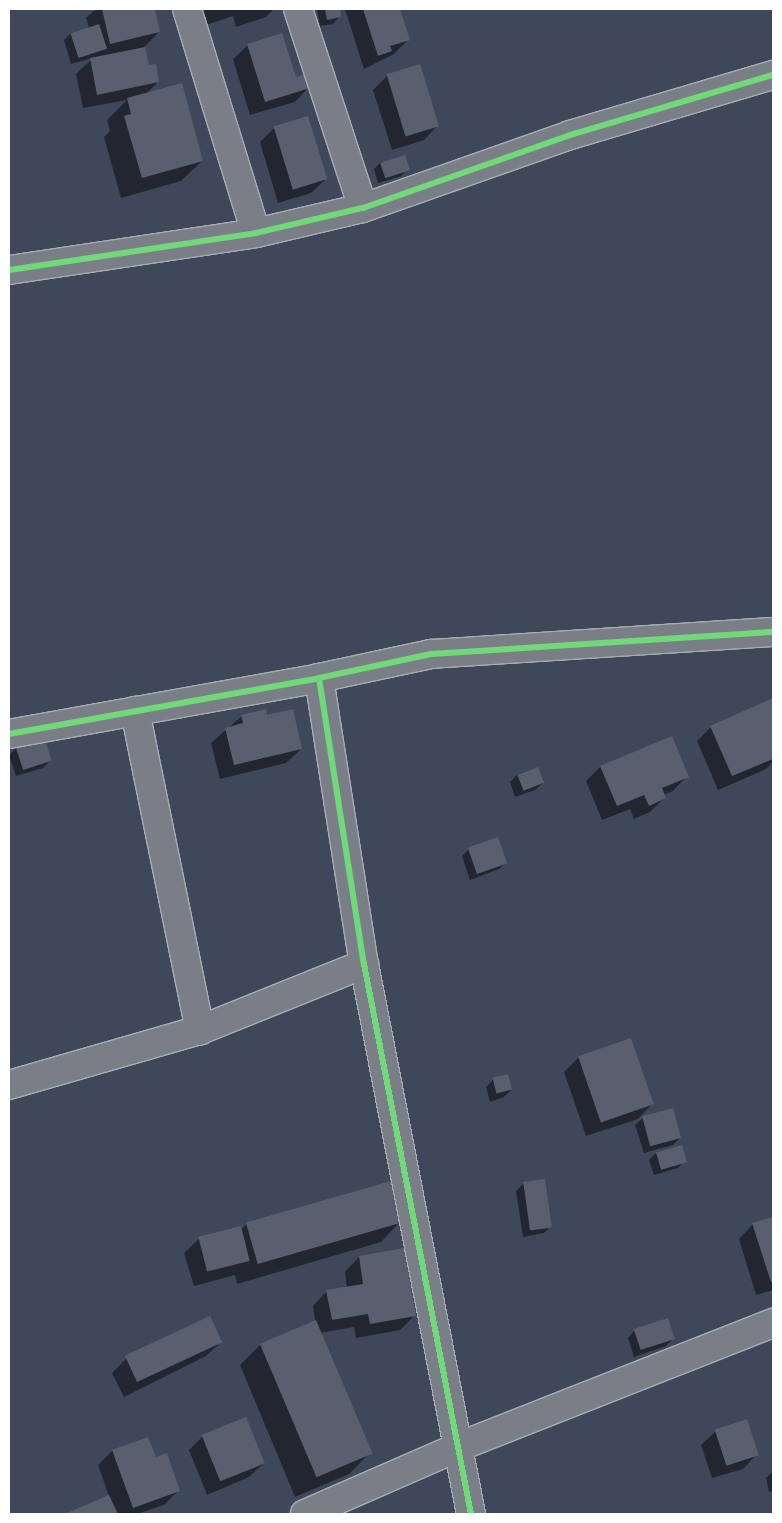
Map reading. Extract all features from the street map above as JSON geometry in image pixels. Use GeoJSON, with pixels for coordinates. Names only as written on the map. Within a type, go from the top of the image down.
{"type":"FeatureCollection","features":[{"type":"Feature","properties":{"kind":"street"},"geometry":{"type":"LineString","coordinates":[[186,9],[256,233]]}},
{"type":"Feature","properties":{"kind":"street"},"geometry":{"type":"LineString","coordinates":[[298,9],[363,208]]}},
{"type":"Feature","properties":{"kind":"street"},"geometry":{"type":"LineString","coordinates":[[9,270],[256,233],[363,208],[570,135],[773,75]]}},
{"type":"Feature","properties":{"kind":"street"},"geometry":{"type":"LineString","coordinates":[[9,734],[319,678],[431,654],[773,632]]}},
{"type":"Feature","properties":{"kind":"street"},"geometry":{"type":"LineString","coordinates":[[319,678],[364,964],[471,1514]]}},
{"type":"Feature","properties":{"kind":"street"},"geometry":{"type":"LineString","coordinates":[[135,711],[200,1030]]}},
{"type":"Feature","properties":{"kind":"street"},"geometry":{"type":"LineString","coordinates":[[9,1085],[200,1030],[364,964]]}},
{"type":"Feature","properties":{"kind":"street"},"geometry":{"type":"LineString","coordinates":[[305,1514],[458,1448],[773,1323]]}},
{"type":"Feature","properties":{"kind":"building"},"geometry":{"type":"Polygon","coordinates":[[[102,9],[155,9],[160,32],[110,44],[102,9]]]}},
{"type":"Feature","properties":{"kind":"building"},"geometry":{"type":"Polygon","coordinates":[[[325,9],[340,9],[341,17],[327,20],[325,9]]]}},
{"type":"Feature","properties":{"kind":"building"},"geometry":{"type":"Polygon","coordinates":[[[363,9],[400,9],[410,40],[390,46],[392,51],[378,56],[363,9]]]}},
{"type":"Feature","properties":{"kind":"building"},"geometry":{"type":"Polygon","coordinates":[[[99,24],[107,49],[79,58],[70,33],[99,24]]]}},
{"type":"Feature","properties":{"kind":"building"},"geometry":{"type":"Polygon","coordinates":[[[282,33],[296,77],[307,74],[310,88],[265,102],[247,44],[282,33]]]}},
{"type":"Feature","properties":{"kind":"building"},"geometry":{"type":"Polygon","coordinates":[[[145,47],[149,65],[156,64],[159,82],[97,95],[90,58],[145,47]]]}},
{"type":"Feature","properties":{"kind":"building"},"geometry":{"type":"Polygon","coordinates":[[[420,64],[439,126],[406,136],[387,74],[420,64]]]}},
{"type":"Feature","properties":{"kind":"building"},"geometry":{"type":"Polygon","coordinates":[[[182,83],[203,161],[142,178],[124,116],[131,114],[127,98],[182,83]]]}},
{"type":"Feature","properties":{"kind":"building"},"geometry":{"type":"Polygon","coordinates":[[[308,116],[327,179],[293,190],[274,127],[308,116]]]}},
{"type":"Feature","properties":{"kind":"building"},"geometry":{"type":"Polygon","coordinates":[[[405,155],[410,170],[385,178],[380,163],[405,155]]]}},
{"type":"Feature","properties":{"kind":"building"},"geometry":{"type":"Polygon","coordinates":[[[773,698],[773,759],[732,776],[710,726],[773,698]]]}},
{"type":"Feature","properties":{"kind":"building"},"geometry":{"type":"Polygon","coordinates":[[[266,709],[267,715],[293,709],[302,749],[234,765],[225,728],[243,723],[241,715],[266,709]]]}},
{"type":"Feature","properties":{"kind":"building"},"geometry":{"type":"Polygon","coordinates":[[[672,736],[689,777],[662,788],[666,798],[649,806],[644,795],[617,806],[600,766],[672,736]]]}},
{"type":"Feature","properties":{"kind":"building"},"geometry":{"type":"Polygon","coordinates":[[[44,737],[52,761],[23,770],[15,746],[44,737]]]}},
{"type":"Feature","properties":{"kind":"building"},"geometry":{"type":"Polygon","coordinates":[[[538,767],[544,783],[524,791],[517,775],[538,767]]]}},
{"type":"Feature","properties":{"kind":"building"},"geometry":{"type":"Polygon","coordinates":[[[498,837],[507,863],[477,874],[468,847],[498,837]]]}},
{"type":"Feature","properties":{"kind":"building"},"geometry":{"type":"Polygon","coordinates":[[[631,1038],[654,1104],[601,1122],[578,1056],[631,1038]]]}},
{"type":"Feature","properties":{"kind":"building"},"geometry":{"type":"Polygon","coordinates":[[[508,1074],[512,1090],[496,1093],[492,1078],[508,1074]]]}},
{"type":"Feature","properties":{"kind":"building"},"geometry":{"type":"Polygon","coordinates":[[[673,1108],[681,1138],[650,1146],[642,1116],[673,1108]]]}},
{"type":"Feature","properties":{"kind":"building"},"geometry":{"type":"Polygon","coordinates":[[[682,1145],[687,1162],[661,1170],[656,1152],[682,1145]]]}},
{"type":"Feature","properties":{"kind":"building"},"geometry":{"type":"Polygon","coordinates":[[[545,1179],[552,1228],[530,1231],[523,1182],[545,1179]]]}},
{"type":"Feature","properties":{"kind":"building"},"geometry":{"type":"Polygon","coordinates":[[[391,1181],[403,1222],[258,1264],[246,1223],[391,1181]]]}},
{"type":"Feature","properties":{"kind":"building"},"geometry":{"type":"Polygon","coordinates":[[[773,1217],[773,1281],[771,1282],[752,1223],[773,1217]]]}},
{"type":"Feature","properties":{"kind":"building"},"geometry":{"type":"Polygon","coordinates":[[[241,1226],[250,1261],[207,1272],[198,1237],[241,1226]]]}},
{"type":"Feature","properties":{"kind":"building"},"geometry":{"type":"Polygon","coordinates":[[[404,1248],[416,1316],[370,1324],[368,1314],[332,1320],[326,1290],[363,1284],[359,1256],[404,1248]]]}},
{"type":"Feature","properties":{"kind":"building"},"geometry":{"type":"Polygon","coordinates":[[[210,1316],[222,1342],[137,1382],[125,1356],[210,1316]]]}},
{"type":"Feature","properties":{"kind":"building"},"geometry":{"type":"Polygon","coordinates":[[[668,1318],[675,1339],[641,1350],[634,1329],[668,1318]]]}},
{"type":"Feature","properties":{"kind":"building"},"geometry":{"type":"Polygon","coordinates":[[[316,1320],[373,1453],[317,1477],[260,1344],[316,1320]]]}},
{"type":"Feature","properties":{"kind":"building"},"geometry":{"type":"Polygon","coordinates":[[[246,1417],[265,1463],[220,1481],[201,1435],[246,1417]]]}},
{"type":"Feature","properties":{"kind":"building"},"geometry":{"type":"Polygon","coordinates":[[[747,1419],[759,1455],[726,1466],[715,1430],[747,1419]]]}},
{"type":"Feature","properties":{"kind":"building"},"geometry":{"type":"Polygon","coordinates":[[[148,1437],[156,1457],[167,1453],[180,1491],[133,1508],[112,1450],[148,1437]]]}},
{"type":"Feature","properties":{"kind":"building"},"geometry":{"type":"Polygon","coordinates":[[[109,1495],[118,1514],[65,1514],[109,1495]]]}},
{"type":"Feature","properties":{"kind":"cycle path"},"geometry":{"type":"LineString","coordinates":[[9,270],[256,233],[363,208],[570,135],[773,75]]}},
{"type":"Feature","properties":{"kind":"cycle path"},"geometry":{"type":"LineString","coordinates":[[9,734],[319,678],[431,654],[773,632]]}},
{"type":"Feature","properties":{"kind":"cycle path"},"geometry":{"type":"LineString","coordinates":[[319,678],[364,964],[471,1514]]}}]}
